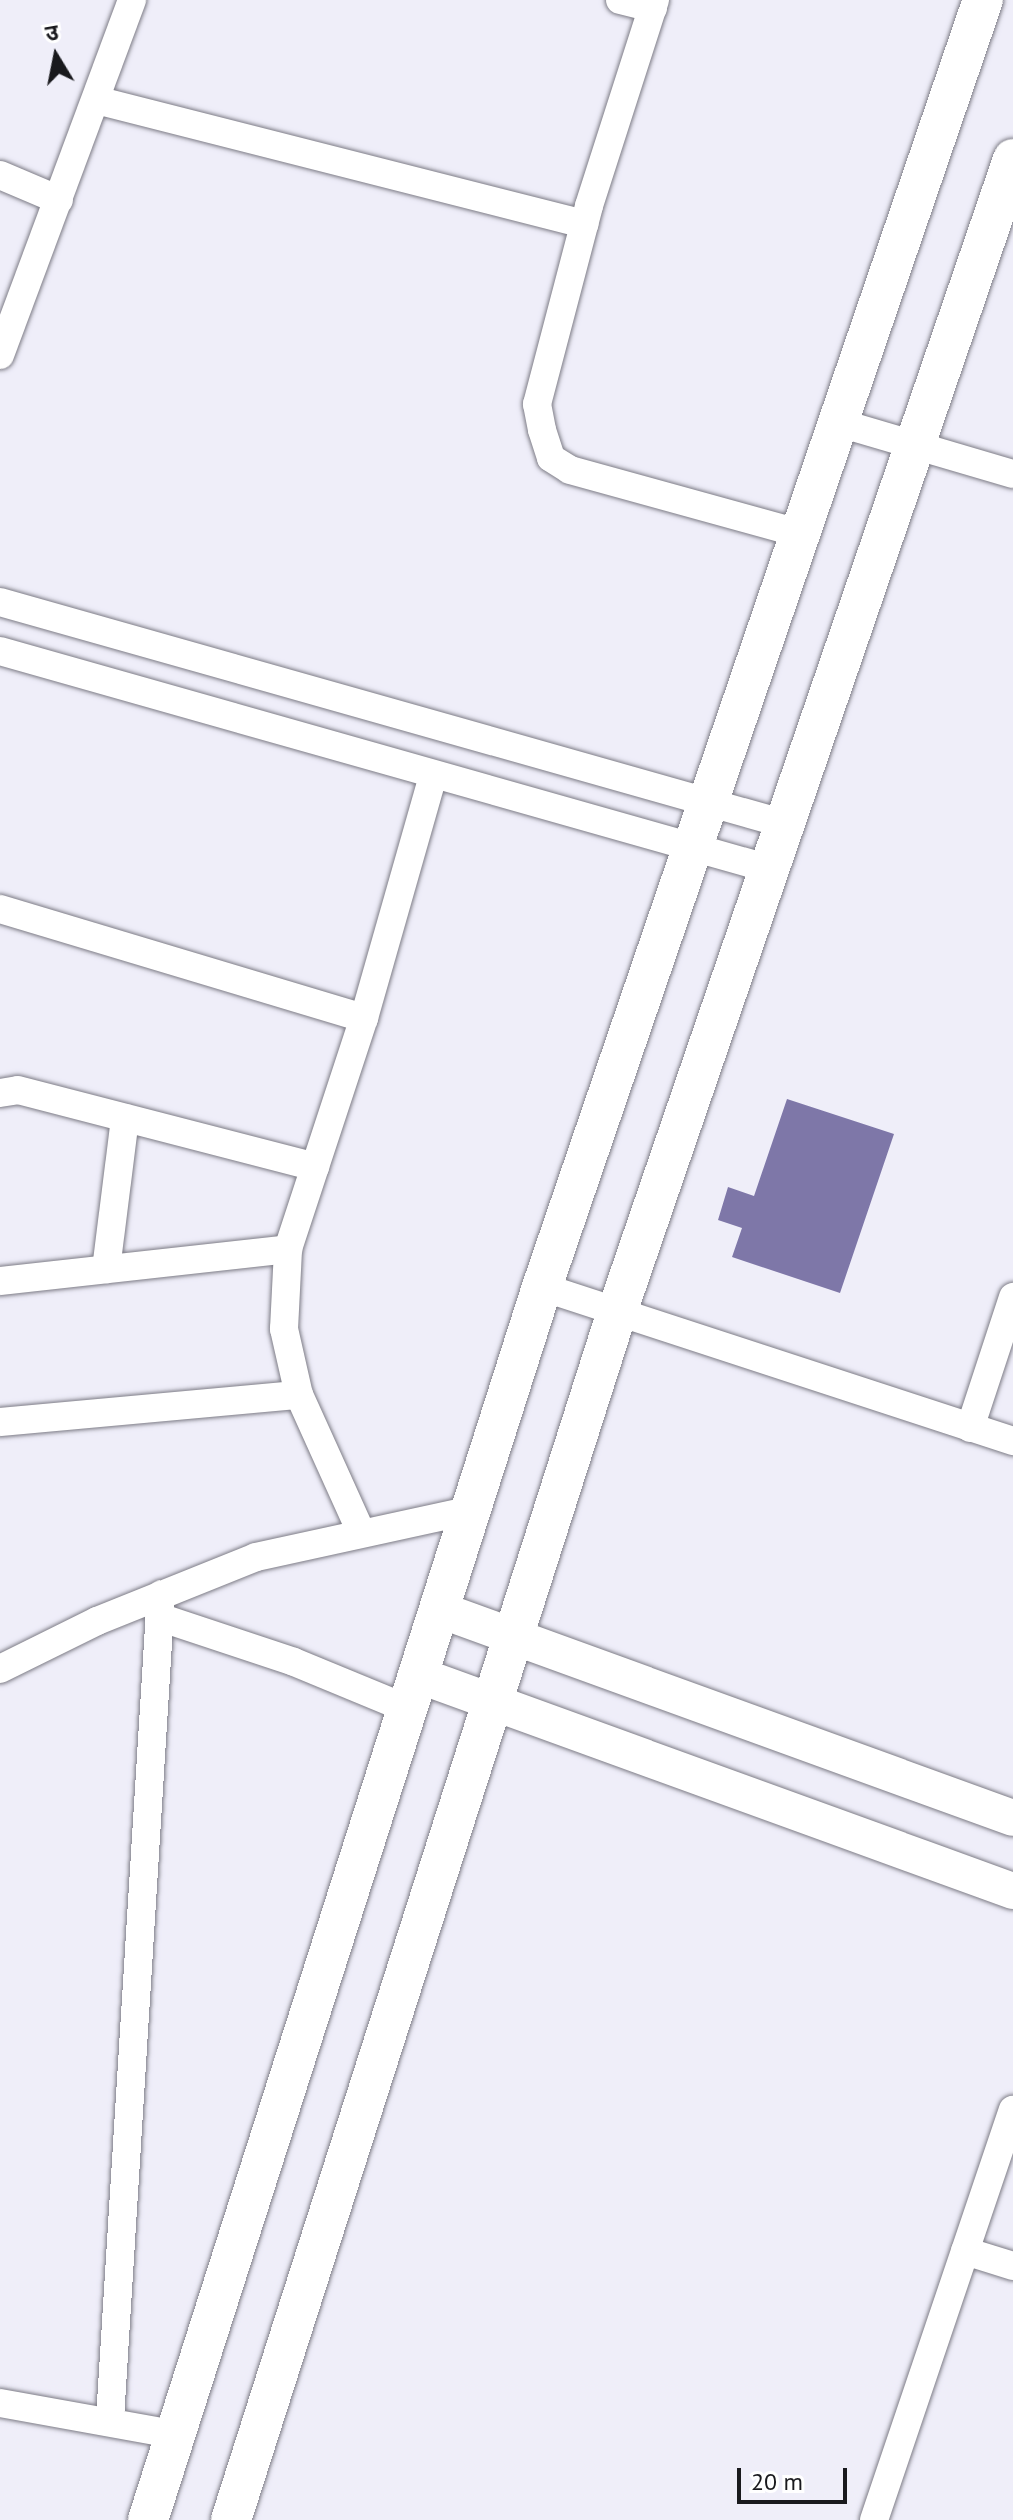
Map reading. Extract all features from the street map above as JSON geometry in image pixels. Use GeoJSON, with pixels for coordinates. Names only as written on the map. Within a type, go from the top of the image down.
{"type":"FeatureCollection","features":[{"type":"Feature","properties":{"kind":"main road"},"geometry":{"type":"LineString","coordinates":[[148,2520],[173,2434],[476,1509],[542,1287],[712,800],[836,422],[983,0]]}},
{"type":"Feature","properties":{"kind":"main road"},"geometry":{"type":"LineString","coordinates":[[231,2520],[617,1312],[912,444],[1013,159]]}},
{"type":"Feature","properties":{"kind":"street"},"geometry":{"type":"LineString","coordinates":[[0,355],[132,0]]}},
{"type":"Feature","properties":{"kind":"street"},"geometry":{"type":"LineString","coordinates":[[620,0],[654,4],[584,224],[537,404],[551,458],[570,470],[799,533]]}},
{"type":"Feature","properties":{"kind":"street"},"geometry":{"type":"LineString","coordinates":[[96,100],[584,224]]}},
{"type":"Feature","properties":{"kind":"street"},"geometry":{"type":"LineString","coordinates":[[0,175],[59,200]]}},
{"type":"Feature","properties":{"kind":"street"},"geometry":{"type":"LineString","coordinates":[[836,422],[1013,474]]}},
{"type":"Feature","properties":{"kind":"street"},"geometry":{"type":"LineString","coordinates":[[0,602],[188,660],[712,800],[785,824]]}},
{"type":"Feature","properties":{"kind":"street"},"geometry":{"type":"LineString","coordinates":[[0,651],[433,775],[696,845],[770,869]]}},
{"type":"Feature","properties":{"kind":"street"},"geometry":{"type":"LineString","coordinates":[[361,1532],[299,1395],[284,1329],[288,1249],[364,1018],[433,775]]}},
{"type":"Feature","properties":{"kind":"street"},"geometry":{"type":"LineString","coordinates":[[0,909],[364,1018]]}},
{"type":"Feature","properties":{"kind":"street"},"geometry":{"type":"LineString","coordinates":[[0,1093],[18,1090],[315,1167]]}},
{"type":"Feature","properties":{"kind":"street"},"geometry":{"type":"LineString","coordinates":[[106,1269],[125,1118]]}},
{"type":"Feature","properties":{"kind":"street"},"geometry":{"type":"LineString","coordinates":[[0,1281],[288,1249]]}},
{"type":"Feature","properties":{"kind":"street"},"geometry":{"type":"LineString","coordinates":[[542,1287],[1013,1441]]}},
{"type":"Feature","properties":{"kind":"street"},"geometry":{"type":"LineString","coordinates":[[970,1428],[1013,1297]]}},
{"type":"Feature","properties":{"kind":"street"},"geometry":{"type":"LineString","coordinates":[[0,1422],[299,1395]]}},
{"type":"Feature","properties":{"kind":"street"},"geometry":{"type":"LineString","coordinates":[[0,1669],[160,1606],[256,1557],[476,1509]]}},
{"type":"Feature","properties":{"kind":"street"},"geometry":{"type":"LineString","coordinates":[[160,1606],[294,1662],[415,1693],[492,1705],[1013,1891]]}},
{"type":"Feature","properties":{"kind":"street"},"geometry":{"type":"LineString","coordinates":[[110,2419],[160,1606]]}},
{"type":"Feature","properties":{"kind":"street"},"geometry":{"type":"LineString","coordinates":[[443,1611],[1013,1818]]}},
{"type":"Feature","properties":{"kind":"street"},"geometry":{"type":"LineString","coordinates":[[874,2520],[1013,2110]]}},
{"type":"Feature","properties":{"kind":"street"},"geometry":{"type":"LineString","coordinates":[[965,2251],[1013,2266]]}},
{"type":"Feature","properties":{"kind":"street"},"geometry":{"type":"LineString","coordinates":[[0,2403],[110,2419],[173,2434]]}},
{"type":"Feature","properties":{"kind":"building"},"geometry":{"type":"Polygon","coordinates":[[[787,1099],[894,1134],[840,1293],[732,1257],[742,1228],[718,1220],[728,1187],[754,1196],[787,1099]]]}}]}
